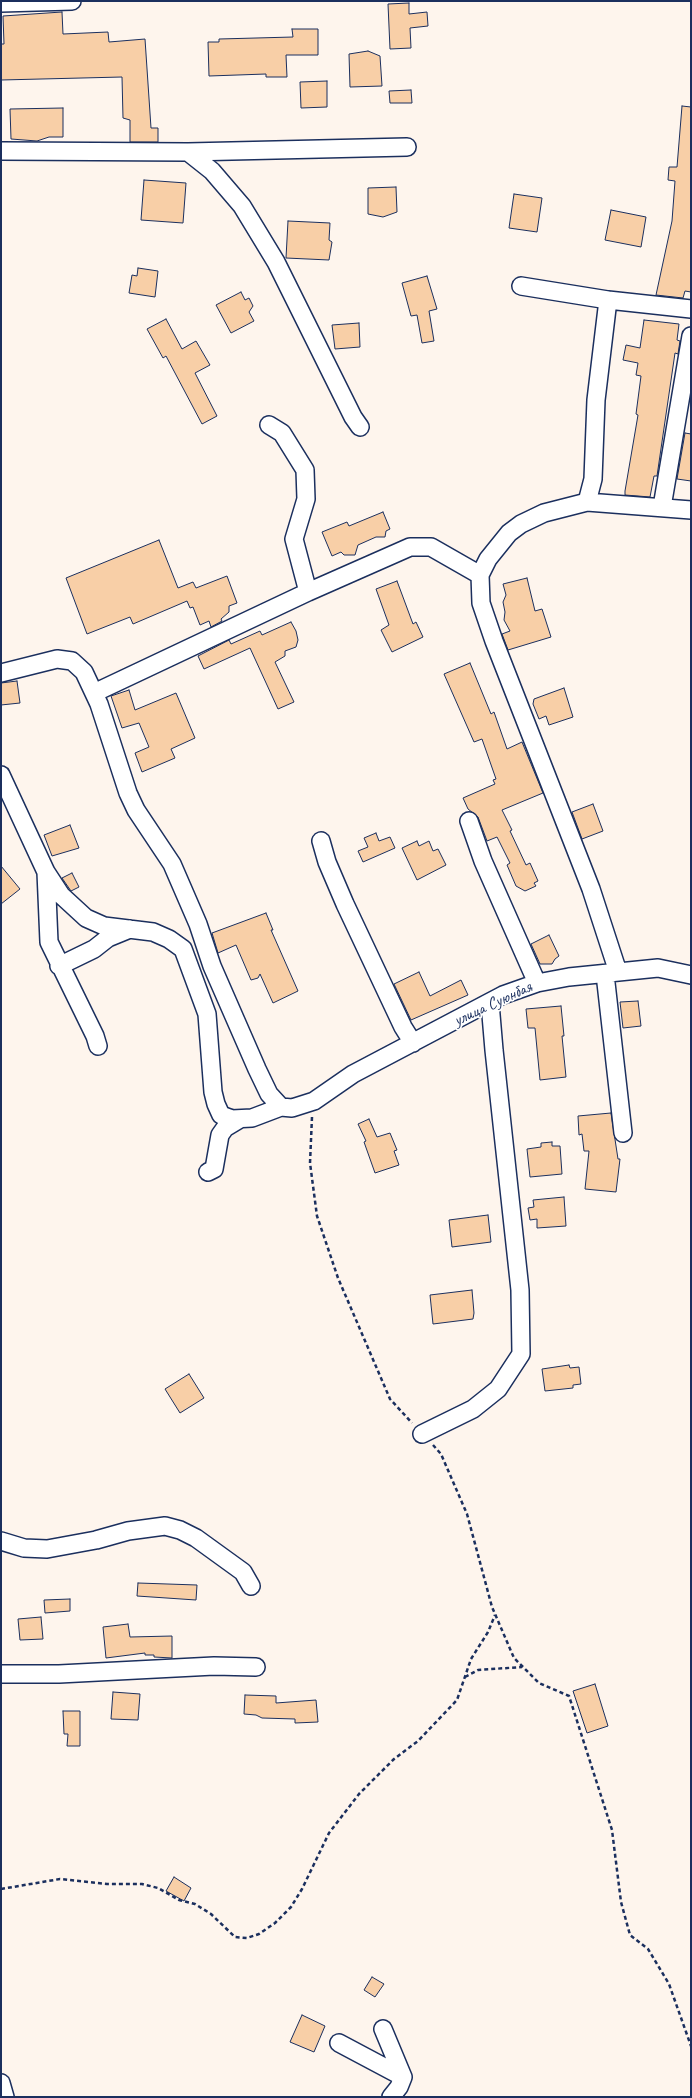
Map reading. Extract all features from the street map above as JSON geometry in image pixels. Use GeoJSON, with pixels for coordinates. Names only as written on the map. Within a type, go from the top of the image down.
{"type":"FeatureCollection","features":[{"type":"Feature","properties":{"kind":"street"},"geometry":{"type":"LineString","coordinates":[[1,3],[72,1]]}},
{"type":"Feature","properties":{"kind":"street"},"geometry":{"type":"LineString","coordinates":[[1,151],[188,152],[407,147]]}},
{"type":"Feature","properties":{"kind":"street"},"geometry":{"type":"LineString","coordinates":[[188,152],[212,171],[242,206],[276,262],[346,404],[360,427]]}},
{"type":"Feature","properties":{"kind":"street"},"geometry":{"type":"LineString","coordinates":[[521,286],[608,300],[691,309]]}},
{"type":"Feature","properties":{"kind":"street"},"geometry":{"type":"LineString","coordinates":[[586,502],[593,479],[596,400],[608,300]]}},
{"type":"Feature","properties":{"kind":"street"},"geometry":{"type":"LineString","coordinates":[[662,507],[691,336]]}},
{"type":"Feature","properties":{"kind":"street"},"geometry":{"type":"LineString","coordinates":[[269,425],[282,433],[305,470],[306,499],[294,538],[308,592]]}},
{"type":"Feature","properties":{"kind":"street"},"geometry":{"type":"LineString","coordinates":[[623,1133],[612,973],[591,889],[480,603],[480,575],[488,559],[509,533],[521,524],[544,513],[586,502],[691,510]]}},
{"type":"Feature","properties":{"kind":"street"},"geometry":{"type":"LineString","coordinates":[[94,693],[308,592],[410,548],[430,547],[480,575]]}},
{"type":"Feature","properties":{"kind":"street"},"geometry":{"type":"LineString","coordinates":[[1,673],[57,659],[72,661],[84,672],[94,693],[136,810],[172,864],[198,924],[212,966],[257,1069],[269,1094],[281,1107]]}},
{"type":"Feature","properties":{"kind":"street"},"geometry":{"type":"LineString","coordinates":[[1,775],[46,872],[61,895],[86,918],[104,926],[153,932],[169,939],[183,949],[207,1014],[213,1092],[216,1104],[221,1115],[232,1119],[240,1119]]}},
{"type":"Feature","properties":{"kind":"street"},"geometry":{"type":"LineString","coordinates":[[469,821],[483,861],[537,983]]}},
{"type":"Feature","properties":{"kind":"street"},"geometry":{"type":"LineString","coordinates":[[321,841],[327,862],[345,904],[403,1027],[413,1043]]}},
{"type":"Feature","properties":{"kind":"street"},"geometry":{"type":"LineString","coordinates":[[46,872],[49,942],[59,966],[95,1036],[98,1046]]}},
{"type":"Feature","properties":{"kind":"street"},"geometry":{"type":"LineString","coordinates":[[59,966],[94,949],[108,938],[131,929]]}},
{"type":"Feature","properties":{"kind":"street","name":"улица Суюнбая"},"geometry":{"type":"LineString","coordinates":[[240,1119],[266,1114],[281,1107],[292,1108],[314,1101],[353,1074],[503,995],[537,983],[658,968],[691,975]]}},
{"type":"Feature","properties":{"kind":"street"},"geometry":{"type":"LineString","coordinates":[[422,1434],[473,1409],[498,1388],[521,1354],[520,1290],[490,1003]]}},
{"type":"Feature","properties":{"kind":"street"},"geometry":{"type":"LineString","coordinates":[[208,1172],[214,1169],[220,1135],[225,1128],[240,1119]]}},
{"type":"Feature","properties":{"kind":"street"},"geometry":{"type":"LineString","coordinates":[[1,1541],[24,1548],[47,1549],[96,1540],[128,1531],[165,1526],[180,1530],[196,1538],[243,1572],[251,1586]]}},
{"type":"Feature","properties":{"kind":"street"},"geometry":{"type":"LineString","coordinates":[[1,1674],[75,1673],[214,1666],[256,1667]]}},
{"type":"Feature","properties":{"kind":"street"},"geometry":{"type":"LineString","coordinates":[[383,2029],[403,2076],[399,2087],[391,2097]]}},
{"type":"Feature","properties":{"kind":"street"},"geometry":{"type":"LineString","coordinates":[[339,2043],[403,2076]]}},
{"type":"Feature","properties":{"kind":"street"},"geometry":{"type":"LineString","coordinates":[[1,2083],[5,2097]]}},
{"type":"Feature","properties":{"kind":"path"},"geometry":{"type":"LineString","coordinates":[[314,1101],[310,1126],[311,1170],[318,1216],[338,1278],[390,1399],[442,1454],[467,1514],[495,1615],[514,1658],[539,1683],[569,1696],[612,1830],[621,1902],[630,1935],[648,1949],[669,1984],[691,2046]]}},
{"type":"Feature","properties":{"kind":"path"},"geometry":{"type":"LineString","coordinates":[[1,1889],[60,1879],[107,1884],[142,1884],[158,1888],[179,1900],[195,1904],[211,1914],[235,1936],[247,1938],[260,1934],[275,1923],[292,1907],[328,1833],[343,1813],[394,1759],[418,1741],[446,1714],[457,1700],[471,1659],[488,1632],[495,1615]]}},
{"type":"Feature","properties":{"kind":"path"},"geometry":{"type":"LineString","coordinates":[[465,1678],[478,1670],[522,1666]]}},
{"type":"Feature","properties":{"kind":"building"},"geometry":{"type":"Polygon","coordinates":[[[409,3],[409,14],[427,12],[428,26],[410,28],[411,48],[390,49],[388,4],[409,3]]]}},
{"type":"Feature","properties":{"kind":"building"},"geometry":{"type":"Polygon","coordinates":[[[62,12],[63,34],[108,32],[109,42],[145,39],[151,128],[158,128],[158,142],[130,142],[130,120],[123,118],[122,77],[1,80],[1,44],[4,44],[3,16],[62,12]]]}},
{"type":"Feature","properties":{"kind":"building"},"geometry":{"type":"Polygon","coordinates":[[[292,29],[318,29],[318,55],[286,55],[287,77],[266,77],[266,74],[209,76],[208,42],[219,42],[219,39],[293,37],[292,29]]]}},
{"type":"Feature","properties":{"kind":"building"},"geometry":{"type":"Polygon","coordinates":[[[368,51],[380,56],[382,86],[350,87],[349,54],[368,51]]]}},
{"type":"Feature","properties":{"kind":"building"},"geometry":{"type":"Polygon","coordinates":[[[327,81],[327,107],[301,108],[300,82],[327,81]]]}},
{"type":"Feature","properties":{"kind":"building"},"geometry":{"type":"Polygon","coordinates":[[[411,90],[412,103],[390,103],[389,91],[411,90]]]}},
{"type":"Feature","properties":{"kind":"building"},"geometry":{"type":"Polygon","coordinates":[[[682,106],[691,107],[691,292],[685,291],[683,298],[656,295],[672,221],[675,181],[668,180],[669,167],[677,167],[682,106]]]}},
{"type":"Feature","properties":{"kind":"building"},"geometry":{"type":"Polygon","coordinates":[[[63,108],[63,137],[49,137],[37,141],[11,139],[10,109],[63,108]]]}},
{"type":"Feature","properties":{"kind":"building"},"geometry":{"type":"Polygon","coordinates":[[[144,180],[186,183],[183,223],[141,220],[144,180]]]}},
{"type":"Feature","properties":{"kind":"building"},"geometry":{"type":"Polygon","coordinates":[[[396,187],[397,212],[383,217],[368,214],[368,188],[396,187]]]}},
{"type":"Feature","properties":{"kind":"building"},"geometry":{"type":"Polygon","coordinates":[[[514,194],[542,198],[537,232],[509,228],[514,194]]]}},
{"type":"Feature","properties":{"kind":"building"},"geometry":{"type":"Polygon","coordinates":[[[611,210],[646,217],[641,247],[605,240],[611,210]]]}},
{"type":"Feature","properties":{"kind":"building"},"geometry":{"type":"Polygon","coordinates":[[[288,221],[330,223],[329,240],[332,242],[329,260],[286,258],[288,221]]]}},
{"type":"Feature","properties":{"kind":"building"},"geometry":{"type":"Polygon","coordinates":[[[138,268],[158,271],[155,297],[129,293],[132,275],[137,276],[138,268]]]}},
{"type":"Feature","properties":{"kind":"building"},"geometry":{"type":"Polygon","coordinates":[[[427,276],[437,309],[429,311],[434,341],[422,343],[417,315],[411,316],[402,283],[427,276]]]}},
{"type":"Feature","properties":{"kind":"building"},"geometry":{"type":"Polygon","coordinates":[[[241,292],[245,300],[249,298],[253,306],[249,312],[254,321],[231,333],[216,305],[241,292]]]}},
{"type":"Feature","properties":{"kind":"building"},"geometry":{"type":"Polygon","coordinates":[[[166,319],[182,349],[196,341],[210,365],[195,373],[217,416],[202,424],[166,356],[163,358],[147,329],[166,319]]]}},
{"type":"Feature","properties":{"kind":"building"},"geometry":{"type":"Polygon","coordinates":[[[644,320],[679,324],[677,340],[680,341],[678,354],[675,353],[657,476],[654,476],[650,497],[625,495],[638,415],[636,414],[641,376],[636,375],[638,363],[623,360],[626,345],[640,348],[644,320]]]}},
{"type":"Feature","properties":{"kind":"building"},"geometry":{"type":"Polygon","coordinates":[[[359,323],[360,347],[335,349],[332,325],[359,323]]]}},
{"type":"Feature","properties":{"kind":"building"},"geometry":{"type":"Polygon","coordinates":[[[685,433],[691,434],[691,481],[677,479],[685,433]]]}},
{"type":"Feature","properties":{"kind":"building"},"geometry":{"type":"Polygon","coordinates":[[[383,512],[390,529],[386,531],[385,537],[376,537],[358,545],[355,555],[344,555],[341,552],[332,556],[322,532],[347,522],[349,526],[383,512]]]}},
{"type":"Feature","properties":{"kind":"building"},"geometry":{"type":"Polygon","coordinates":[[[159,540],[178,588],[193,582],[196,588],[227,576],[237,603],[229,606],[229,612],[221,619],[222,621],[211,627],[209,621],[200,625],[193,607],[190,608],[187,601],[133,624],[130,617],[87,634],[66,578],[159,540]]]}},
{"type":"Feature","properties":{"kind":"building"},"geometry":{"type":"Polygon","coordinates":[[[527,578],[535,611],[542,609],[551,637],[508,650],[502,634],[510,631],[504,620],[505,612],[503,602],[506,595],[503,584],[527,578]]]}},
{"type":"Feature","properties":{"kind":"building"},"geometry":{"type":"Polygon","coordinates":[[[397,581],[413,624],[416,622],[423,637],[392,652],[381,630],[389,625],[376,589],[397,581]]]}},
{"type":"Feature","properties":{"kind":"building"},"geometry":{"type":"Polygon","coordinates":[[[291,622],[296,631],[298,640],[296,647],[285,651],[285,656],[275,662],[294,702],[278,709],[250,648],[204,669],[198,656],[229,640],[231,644],[260,631],[262,635],[291,622]]]}},
{"type":"Feature","properties":{"kind":"building"},"geometry":{"type":"Polygon","coordinates":[[[470,663],[491,714],[494,712],[507,749],[522,742],[543,793],[502,810],[526,865],[530,863],[538,881],[534,883],[536,886],[525,891],[516,886],[507,865],[510,863],[497,837],[487,841],[478,817],[468,809],[463,798],[495,784],[493,780],[496,779],[482,739],[474,742],[444,674],[470,663]]]}},
{"type":"Feature","properties":{"kind":"building"},"geometry":{"type":"Polygon","coordinates":[[[17,681],[20,703],[1,705],[1,683],[17,681]]]}},
{"type":"Feature","properties":{"kind":"building"},"geometry":{"type":"Polygon","coordinates":[[[564,688],[573,717],[549,725],[546,716],[539,719],[533,704],[534,699],[564,688]]]}},
{"type":"Feature","properties":{"kind":"building"},"geometry":{"type":"Polygon","coordinates":[[[129,690],[135,710],[176,693],[195,738],[171,749],[175,758],[142,772],[135,753],[149,747],[139,723],[122,728],[111,696],[129,690]]]}},
{"type":"Feature","properties":{"kind":"building"},"geometry":{"type":"Polygon","coordinates":[[[593,804],[603,831],[582,839],[572,812],[593,804]]]}},
{"type":"Feature","properties":{"kind":"building"},"geometry":{"type":"Polygon","coordinates":[[[70,825],[79,848],[52,856],[44,835],[70,825]]]}},
{"type":"Feature","properties":{"kind":"building"},"geometry":{"type":"Polygon","coordinates":[[[376,833],[379,841],[390,837],[395,848],[363,862],[358,851],[368,847],[364,838],[376,833]]]}},
{"type":"Feature","properties":{"kind":"building"},"geometry":{"type":"Polygon","coordinates":[[[417,841],[419,846],[429,841],[433,851],[438,849],[446,865],[417,880],[402,848],[417,841]]]}},
{"type":"Feature","properties":{"kind":"building"},"geometry":{"type":"Polygon","coordinates":[[[1,866],[20,889],[1,904],[1,866]]]}},
{"type":"Feature","properties":{"kind":"building"},"geometry":{"type":"Polygon","coordinates":[[[72,873],[79,887],[71,891],[62,878],[72,873]]]}},
{"type":"Feature","properties":{"kind":"building"},"geometry":{"type":"Polygon","coordinates":[[[266,913],[273,930],[271,930],[298,991],[273,1003],[260,974],[258,978],[251,980],[236,945],[218,953],[212,933],[266,913]]]}},
{"type":"Feature","properties":{"kind":"building"},"geometry":{"type":"Polygon","coordinates":[[[549,935],[559,956],[552,964],[540,964],[531,944],[549,935]]]}},
{"type":"Feature","properties":{"kind":"building"},"geometry":{"type":"Polygon","coordinates":[[[419,972],[430,996],[461,980],[468,995],[411,1020],[394,984],[419,972]]]}},
{"type":"Feature","properties":{"kind":"building"},"geometry":{"type":"Polygon","coordinates":[[[638,1001],[641,1026],[623,1028],[620,1002],[638,1001]]]}},
{"type":"Feature","properties":{"kind":"building"},"geometry":{"type":"Polygon","coordinates":[[[561,1006],[566,1077],[540,1080],[535,1028],[528,1028],[526,1009],[561,1006]]]}},
{"type":"Feature","properties":{"kind":"building"},"geometry":{"type":"Polygon","coordinates":[[[611,1113],[618,1159],[620,1159],[616,1192],[585,1189],[589,1151],[584,1151],[582,1134],[579,1135],[578,1116],[611,1113]]]}},
{"type":"Feature","properties":{"kind":"building"},"geometry":{"type":"Polygon","coordinates":[[[369,1119],[377,1137],[390,1133],[397,1150],[394,1151],[399,1165],[375,1173],[364,1142],[366,1141],[358,1124],[369,1119]]]}},
{"type":"Feature","properties":{"kind":"building"},"geometry":{"type":"Polygon","coordinates":[[[552,1142],[552,1146],[560,1146],[562,1174],[530,1177],[527,1149],[541,1147],[541,1143],[552,1142]]]}},
{"type":"Feature","properties":{"kind":"building"},"geometry":{"type":"Polygon","coordinates":[[[564,1197],[566,1226],[537,1228],[537,1219],[530,1220],[528,1208],[534,1207],[533,1200],[564,1197]]]}},
{"type":"Feature","properties":{"kind":"building"},"geometry":{"type":"Polygon","coordinates":[[[488,1215],[491,1242],[452,1247],[449,1220],[488,1215]]]}},
{"type":"Feature","properties":{"kind":"building"},"geometry":{"type":"Polygon","coordinates":[[[472,1290],[474,1313],[473,1319],[433,1324],[430,1295],[472,1290]]]}},
{"type":"Feature","properties":{"kind":"building"},"geometry":{"type":"Polygon","coordinates":[[[569,1365],[570,1368],[579,1367],[581,1384],[573,1385],[573,1388],[545,1391],[542,1369],[569,1365]]]}},
{"type":"Feature","properties":{"kind":"building"},"geometry":{"type":"Polygon","coordinates":[[[189,1374],[204,1398],[180,1413],[165,1389],[189,1374]]]}},
{"type":"Feature","properties":{"kind":"building"},"geometry":{"type":"Polygon","coordinates":[[[138,1583],[197,1585],[196,1600],[137,1596],[138,1583]]]}},
{"type":"Feature","properties":{"kind":"building"},"geometry":{"type":"Polygon","coordinates":[[[70,1599],[70,1611],[45,1613],[44,1600],[70,1599]]]}},
{"type":"Feature","properties":{"kind":"building"},"geometry":{"type":"Polygon","coordinates":[[[41,1617],[43,1639],[20,1640],[18,1619],[41,1617]]]}},
{"type":"Feature","properties":{"kind":"building"},"geometry":{"type":"Polygon","coordinates":[[[128,1624],[130,1637],[172,1636],[172,1658],[154,1657],[154,1655],[145,1655],[145,1653],[106,1658],[103,1627],[128,1624]]]}},
{"type":"Feature","properties":{"kind":"building"},"geometry":{"type":"Polygon","coordinates":[[[595,1684],[608,1726],[587,1733],[573,1691],[595,1684]]]}},
{"type":"Feature","properties":{"kind":"building"},"geometry":{"type":"Polygon","coordinates":[[[113,1692],[140,1694],[138,1720],[111,1719],[113,1692]]]}},
{"type":"Feature","properties":{"kind":"building"},"geometry":{"type":"Polygon","coordinates":[[[245,1695],[276,1696],[276,1703],[316,1700],[318,1722],[295,1723],[295,1719],[262,1718],[256,1715],[244,1714],[245,1695]]]}},
{"type":"Feature","properties":{"kind":"building"},"geometry":{"type":"Polygon","coordinates":[[[63,1711],[80,1711],[80,1746],[67,1746],[68,1734],[64,1734],[63,1711]]]}},
{"type":"Feature","properties":{"kind":"building"},"geometry":{"type":"Polygon","coordinates":[[[174,1877],[191,1888],[184,1901],[166,1891],[174,1877]]]}},
{"type":"Feature","properties":{"kind":"building"},"geometry":{"type":"Polygon","coordinates":[[[372,1977],[384,1984],[375,1997],[364,1990],[372,1977]]]}},
{"type":"Feature","properties":{"kind":"building"},"geometry":{"type":"Polygon","coordinates":[[[302,2015],[325,2026],[314,2052],[290,2042],[302,2015]]]}}]}
